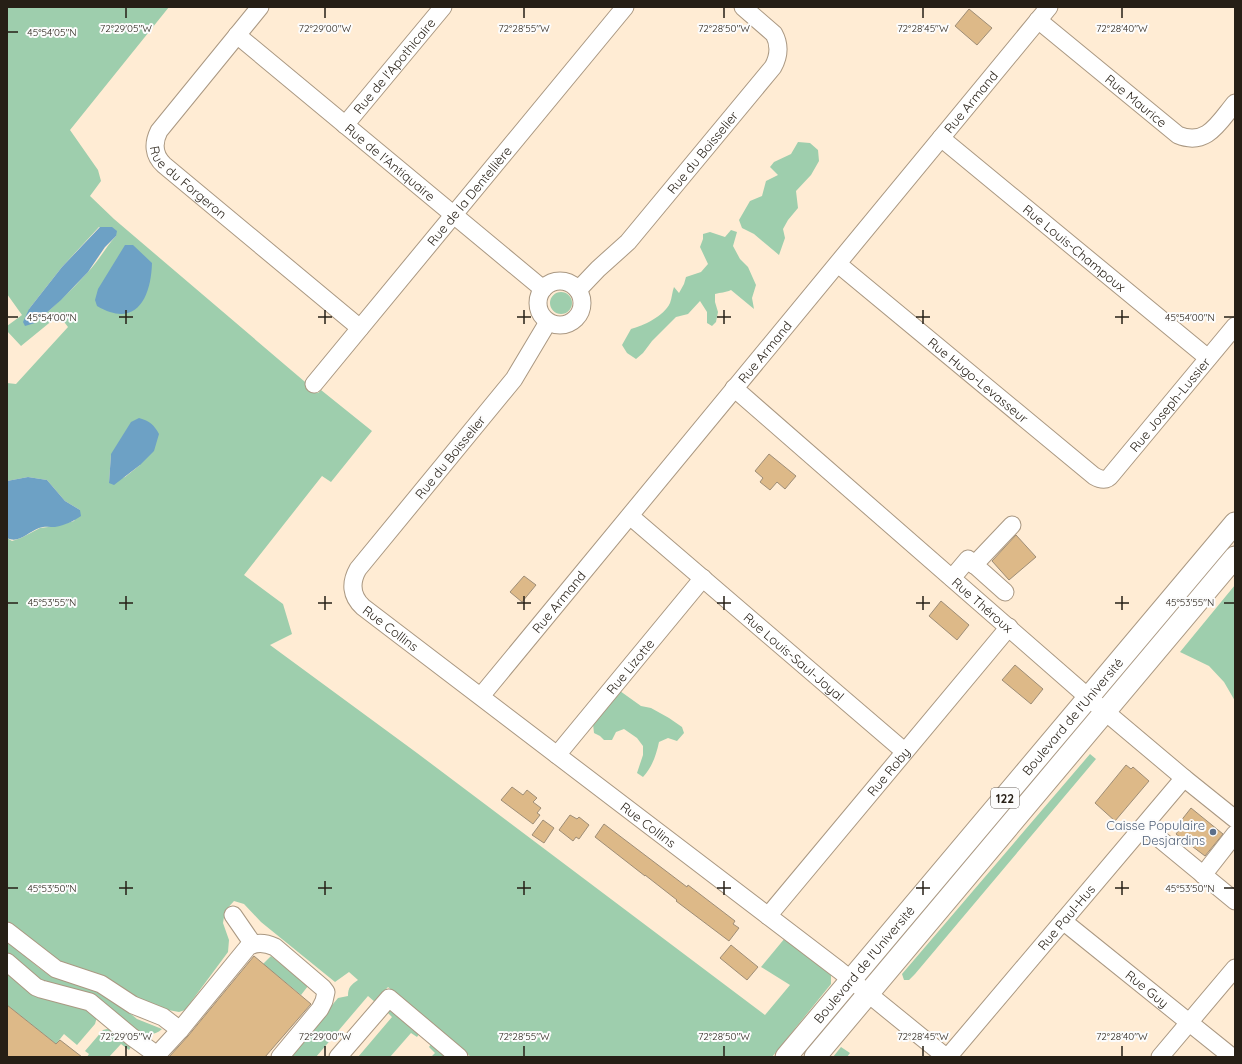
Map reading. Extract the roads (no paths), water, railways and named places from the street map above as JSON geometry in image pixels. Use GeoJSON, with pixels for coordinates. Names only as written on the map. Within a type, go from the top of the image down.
{"type":"FeatureCollection","features":[{"type":"Feature","properties":{"kind":"main road","name":"Boulevard de l'Université"},"geometry":{"type":"LineString","coordinates":[[786,1057],[1235,523]]}},
{"type":"Feature","properties":{"kind":"main road","name":"Boulevard de l'Université"},"geometry":{"type":"LineString","coordinates":[[815,1057],[1235,557]]}},
{"type":"Feature","properties":{"kind":"street","name":"Rue du Forgeron"},"geometry":{"type":"LineString","coordinates":[[260,7],[159,131],[155,142],[156,154],[164,165],[360,328]]}},
{"type":"Feature","properties":{"kind":"street","name":"Rue de l'Apothicaire"},"geometry":{"type":"LineString","coordinates":[[345,126],[443,7]]}},
{"type":"Feature","properties":{"kind":"street","name":"Rue de la Dentellière"},"geometry":{"type":"LineString","coordinates":[[314,384],[625,7]]}},
{"type":"Feature","properties":{"kind":"street","name":"Rue du Boisselier"},"geometry":{"type":"LineString","coordinates":[[578,290],[628,242],[776,61],[778,46],[777,40],[769,29],[743,7]]}},
{"type":"Feature","properties":{"kind":"street","name":"Rue Armand"},"geometry":{"type":"LineString","coordinates":[[481,696],[1049,7]]}},
{"type":"Feature","properties":{"kind":"street","name":"Rue Maurice"},"geometry":{"type":"LineString","coordinates":[[1038,20],[1174,132],[1183,137],[1193,139],[1208,134],[1235,103]]}},
{"type":"Feature","properties":{"kind":"street","name":"Rue de l'Antiquaire"},"geometry":{"type":"LineString","coordinates":[[237,36],[543,290]]}},
{"type":"Feature","properties":{"kind":"street","name":"Rue Louis-Champoux"},"geometry":{"type":"LineString","coordinates":[[941,138],[1208,358]]}},
{"type":"Feature","properties":{"kind":"street","name":"Rue Hugo-Levasseur"},"geometry":{"type":"LineString","coordinates":[[838,264],[1094,476],[1102,479]]}},
{"type":"Feature","properties":{"kind":"street"},"geometry":{"type":"LineString","coordinates":[[558,281],[569,283],[578,290],[583,301],[582,308],[577,318],[566,325],[560,326],[548,322],[544,318],[538,307],[540,295],[543,290],[552,283],[558,281]]}},
{"type":"Feature","properties":{"kind":"street","name":"Rue du Boisselier"},"geometry":{"type":"LineString","coordinates":[[352,591],[354,578],[358,569],[514,379],[548,322]]}},
{"type":"Feature","properties":{"kind":"street","name":"Rue Joseph-Lussier"},"geometry":{"type":"LineString","coordinates":[[1102,479],[1108,478],[1112,474],[1235,326]]}},
{"type":"Feature","properties":{"kind":"street","name":"Rue Théroux"},"geometry":{"type":"LineString","coordinates":[[734,388],[989,609],[1089,698],[1235,819]]}},
{"type":"Feature","properties":{"kind":"street","name":"Rue Louis-Saul-Joyal"},"geometry":{"type":"LineString","coordinates":[[630,516],[904,751]]}},
{"type":"Feature","properties":{"kind":"street"},"geometry":{"type":"LineString","coordinates":[[984,566],[1012,525]]}},
{"type":"Feature","properties":{"kind":"street"},"geometry":{"type":"LineString","coordinates":[[952,578],[968,559],[984,566],[1009,588],[989,609]]}},
{"type":"Feature","properties":{"kind":"street","name":"Rue Lizotte"},"geometry":{"type":"LineString","coordinates":[[557,755],[703,578]]}},
{"type":"Feature","properties":{"kind":"street","name":"Rue Collins"},"geometry":{"type":"LineString","coordinates":[[352,591],[356,600],[363,606],[868,993],[947,1057]]}},
{"type":"Feature","properties":{"kind":"street","name":"Rue Roby"},"geometry":{"type":"LineString","coordinates":[[768,916],[904,751],[1009,627]]}},
{"type":"Feature","properties":{"kind":"street","name":"Rue Paul-Hus"},"geometry":{"type":"LineString","coordinates":[[947,1057],[1184,778]]}},
{"type":"Feature","properties":{"kind":"street"},"geometry":{"type":"LineString","coordinates":[[1144,826],[1235,901]]}},
{"type":"Feature","properties":{"kind":"street"},"geometry":{"type":"LineString","coordinates":[[1203,875],[1235,834]]}},
{"type":"Feature","properties":{"kind":"street"},"geometry":{"type":"LineString","coordinates":[[233,915],[253,944]]}},
{"type":"Feature","properties":{"kind":"street","name":"Rue Guy"},"geometry":{"type":"LineString","coordinates":[[1063,921],[1232,1057]]}},
{"type":"Feature","properties":{"kind":"street"},"geometry":{"type":"LineString","coordinates":[[7,931],[56,969],[101,984],[133,1005],[162,1017],[180,1030]]}},
{"type":"Feature","properties":{"kind":"street"},"geometry":{"type":"LineString","coordinates":[[7,962],[36,987],[90,1002],[132,1038],[157,1055],[180,1030],[248,947],[253,944],[266,943],[275,947],[326,992],[320,1009],[280,1057]]}},
{"type":"Feature","properties":{"kind":"street"},"geometry":{"type":"LineString","coordinates":[[1160,1057],[1235,968]]}},
{"type":"Feature","properties":{"kind":"street"},"geometry":{"type":"LineString","coordinates":[[338,1057],[389,998],[460,1057]]}},
{"type":"Feature","properties":{"kind":"water"},"geometry":{"type":"Polygon","coordinates":[[[100,227],[112,227],[117,231],[116,236],[105,247],[88,272],[61,300],[35,323],[25,326],[23,322],[29,309],[62,267],[100,227]]]}},
{"type":"Feature","properties":{"kind":"water"},"geometry":{"type":"Polygon","coordinates":[[[125,245],[133,245],[152,263],[151,276],[144,298],[139,306],[131,312],[122,314],[111,312],[97,306],[95,300],[98,289],[125,245]]]}},
{"type":"Feature","properties":{"kind":"water"},"geometry":{"type":"Polygon","coordinates":[[[139,418],[146,420],[151,424],[159,434],[154,451],[140,465],[114,485],[109,483],[111,454],[131,422],[139,418]]]}},
{"type":"Feature","properties":{"kind":"water"},"geometry":{"type":"Polygon","coordinates":[[[28,477],[47,480],[65,501],[80,510],[81,516],[55,527],[39,528],[16,540],[7,538],[7,481],[28,477]]]}},
{"type":"Feature","properties":{"kind":"place","name":"Caisse Populaire Desjardins"},"geometry":{"type":"Point","coordinates":[1213,832]}}]}
